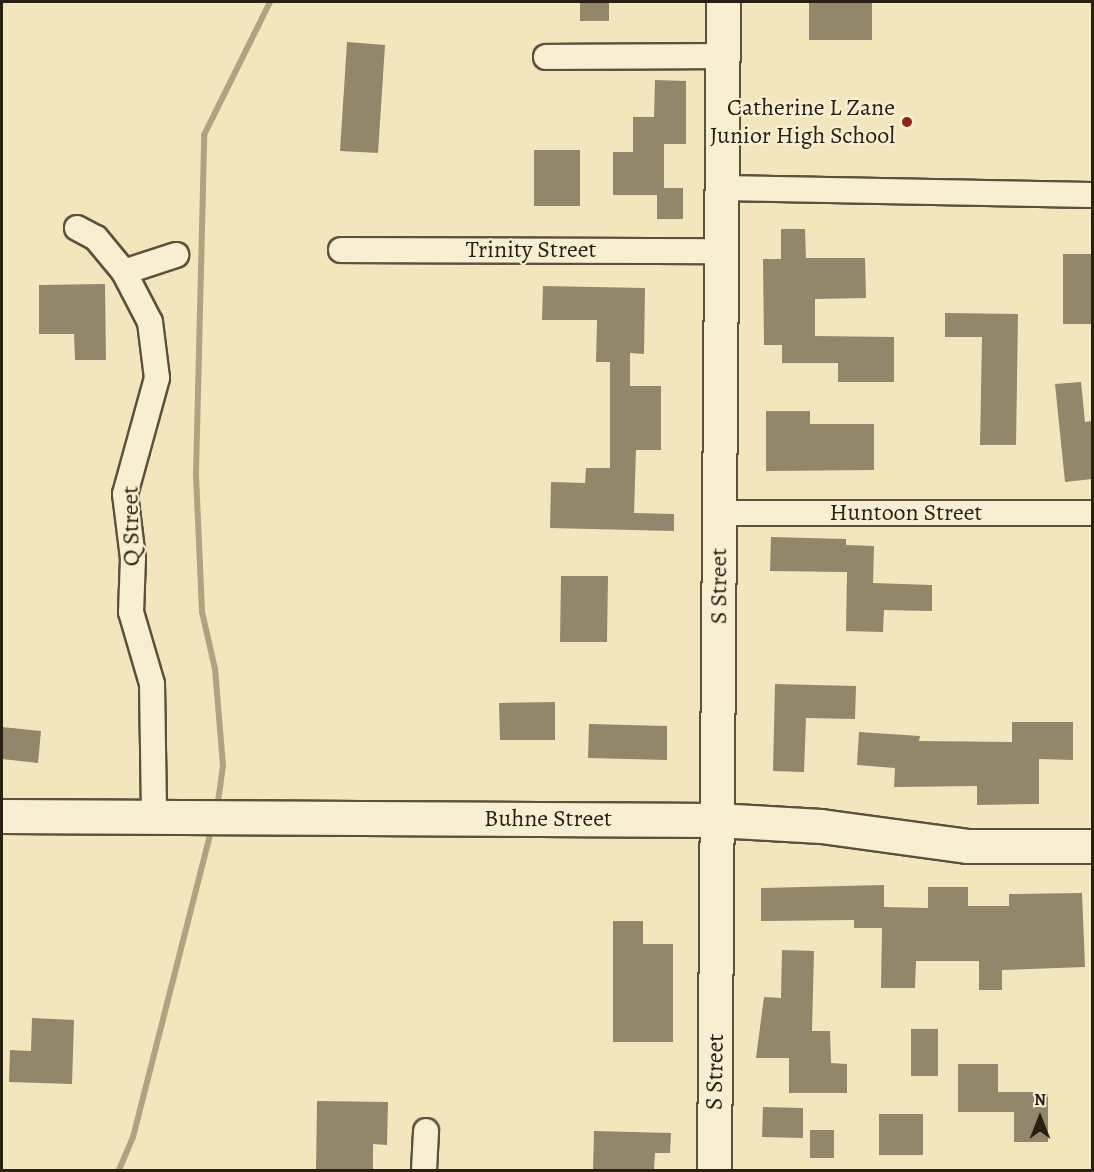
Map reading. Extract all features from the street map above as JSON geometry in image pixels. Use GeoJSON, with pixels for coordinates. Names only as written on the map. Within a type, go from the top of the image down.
{"type":"FeatureCollection","features":[{"type":"Feature","properties":{"kind":"main road","name":"S Street"},"geometry":{"type":"LineString","coordinates":[[714,1170],[723,2]]}},
{"type":"Feature","properties":{"kind":"main road","name":"Buhne Street"},"geometry":{"type":"LineString","coordinates":[[2,816],[717,820],[821,826],[967,846],[1092,846]]}},
{"type":"Feature","properties":{"kind":"street"},"geometry":{"type":"LineString","coordinates":[[546,57],[722,56]]}},
{"type":"Feature","properties":{"kind":"street"},"geometry":{"type":"LineString","coordinates":[[722,188],[1092,195]]}},
{"type":"Feature","properties":{"kind":"street","name":"Q Street"},"geometry":{"type":"LineString","coordinates":[[76,228],[96,238],[124,272],[150,322],[157,378],[125,494],[133,558],[130,612],[152,684],[154,817]]}},
{"type":"Feature","properties":{"kind":"street","name":"Trinity Street"},"geometry":{"type":"LineString","coordinates":[[341,250],[721,251]]}},
{"type":"Feature","properties":{"kind":"street"},"geometry":{"type":"LineString","coordinates":[[124,272],[176,255]]}},
{"type":"Feature","properties":{"kind":"street","name":"Huntoon Street"},"geometry":{"type":"LineString","coordinates":[[719,513],[1092,513]]}},
{"type":"Feature","properties":{"kind":"street"},"geometry":{"type":"LineString","coordinates":[[424,1170],[426,1131]]}},
{"type":"Feature","properties":{"kind":"building"},"geometry":{"type":"Polygon","coordinates":[[[580,2],[609,2],[609,21],[580,21],[580,2]]]}},
{"type":"Feature","properties":{"kind":"building"},"geometry":{"type":"Polygon","coordinates":[[[809,2],[872,2],[872,40],[809,40],[809,2]]]}},
{"type":"Feature","properties":{"kind":"building"},"geometry":{"type":"Polygon","coordinates":[[[347,42],[385,45],[378,153],[340,151],[347,42]]]}},
{"type":"Feature","properties":{"kind":"building"},"geometry":{"type":"Polygon","coordinates":[[[655,80],[686,81],[686,144],[664,144],[664,188],[683,188],[683,219],[657,219],[657,195],[613,195],[613,152],[633,152],[633,117],[654,117],[655,80]]]}},
{"type":"Feature","properties":{"kind":"building"},"geometry":{"type":"Polygon","coordinates":[[[534,150],[580,150],[580,206],[534,206],[534,150]]]}},
{"type":"Feature","properties":{"kind":"building"},"geometry":{"type":"Polygon","coordinates":[[[781,229],[805,229],[806,258],[865,258],[866,298],[815,299],[815,336],[894,337],[894,382],[838,382],[838,363],[782,363],[782,345],[764,345],[763,259],[781,259],[781,229]]]}},
{"type":"Feature","properties":{"kind":"building"},"geometry":{"type":"Polygon","coordinates":[[[1063,254],[1092,254],[1092,324],[1063,324],[1063,254]]]}},
{"type":"Feature","properties":{"kind":"building"},"geometry":{"type":"Polygon","coordinates":[[[105,284],[106,360],[75,360],[74,334],[39,334],[39,285],[105,284]]]}},
{"type":"Feature","properties":{"kind":"building"},"geometry":{"type":"Polygon","coordinates":[[[543,286],[645,288],[644,354],[630,353],[630,386],[661,386],[661,450],[636,450],[634,513],[674,514],[674,531],[550,528],[551,482],[585,483],[586,468],[610,468],[610,362],[596,362],[597,320],[542,320],[543,286]]]}},
{"type":"Feature","properties":{"kind":"building"},"geometry":{"type":"Polygon","coordinates":[[[945,313],[1018,314],[1016,445],[980,445],[982,337],[945,337],[945,313]]]}},
{"type":"Feature","properties":{"kind":"building"},"geometry":{"type":"Polygon","coordinates":[[[1081,382],[1085,422],[1092,421],[1092,479],[1065,482],[1055,384],[1081,382]]]}},
{"type":"Feature","properties":{"kind":"building"},"geometry":{"type":"Polygon","coordinates":[[[766,411],[810,411],[810,424],[874,424],[874,470],[766,471],[766,411]]]}},
{"type":"Feature","properties":{"kind":"building"},"geometry":{"type":"Polygon","coordinates":[[[771,537],[846,539],[846,545],[874,546],[873,583],[932,585],[932,611],[884,610],[883,632],[846,631],[847,572],[770,571],[771,537]]]}},
{"type":"Feature","properties":{"kind":"building"},"geometry":{"type":"Polygon","coordinates":[[[561,576],[608,576],[607,642],[560,642],[561,576]]]}},
{"type":"Feature","properties":{"kind":"building"},"geometry":{"type":"Polygon","coordinates":[[[775,684],[856,686],[855,719],[806,718],[804,772],[773,771],[775,684]]]}},
{"type":"Feature","properties":{"kind":"building"},"geometry":{"type":"Polygon","coordinates":[[[555,702],[555,740],[500,740],[499,703],[555,702]]]}},
{"type":"Feature","properties":{"kind":"building"},"geometry":{"type":"Polygon","coordinates":[[[1012,722],[1073,722],[1073,760],[1039,759],[1039,804],[977,805],[977,786],[894,787],[895,768],[857,765],[859,732],[920,736],[919,741],[1012,742],[1012,722]]]}},
{"type":"Feature","properties":{"kind":"building"},"geometry":{"type":"Polygon","coordinates":[[[589,724],[667,726],[667,760],[588,758],[589,724]]]}},
{"type":"Feature","properties":{"kind":"building"},"geometry":{"type":"Polygon","coordinates":[[[2,727],[41,731],[38,763],[2,759],[2,727]]]}},
{"type":"Feature","properties":{"kind":"building"},"geometry":{"type":"Polygon","coordinates":[[[884,885],[884,907],[928,908],[928,887],[968,887],[968,906],[1009,906],[1009,894],[1082,893],[1085,967],[1002,970],[1002,990],[979,990],[979,961],[916,961],[915,988],[881,988],[882,928],[854,928],[854,920],[761,921],[761,888],[884,885]]]}},
{"type":"Feature","properties":{"kind":"building"},"geometry":{"type":"Polygon","coordinates":[[[613,921],[643,921],[643,944],[673,944],[673,1042],[613,1042],[613,921]]]}},
{"type":"Feature","properties":{"kind":"building"},"geometry":{"type":"Polygon","coordinates":[[[782,950],[814,951],[812,1031],[830,1031],[831,1063],[847,1064],[847,1093],[789,1093],[789,1058],[756,1058],[764,997],[781,998],[782,950]]]}},
{"type":"Feature","properties":{"kind":"building"},"geometry":{"type":"Polygon","coordinates":[[[32,1018],[74,1020],[72,1084],[9,1082],[10,1050],[31,1051],[32,1018]]]}},
{"type":"Feature","properties":{"kind":"building"},"geometry":{"type":"Polygon","coordinates":[[[911,1029],[938,1029],[938,1076],[911,1076],[911,1029]]]}},
{"type":"Feature","properties":{"kind":"building"},"geometry":{"type":"Polygon","coordinates":[[[958,1064],[998,1064],[998,1092],[1048,1092],[1048,1142],[1014,1142],[1014,1112],[958,1112],[958,1064]]]}},
{"type":"Feature","properties":{"kind":"building"},"geometry":{"type":"Polygon","coordinates":[[[317,1101],[388,1102],[387,1145],[373,1144],[373,1170],[316,1170],[317,1101]]]}},
{"type":"Feature","properties":{"kind":"building"},"geometry":{"type":"Polygon","coordinates":[[[763,1107],[803,1108],[803,1138],[762,1137],[763,1107]]]}},
{"type":"Feature","properties":{"kind":"building"},"geometry":{"type":"Polygon","coordinates":[[[879,1114],[923,1114],[923,1155],[879,1155],[879,1114]]]}},
{"type":"Feature","properties":{"kind":"building"},"geometry":{"type":"Polygon","coordinates":[[[810,1130],[834,1130],[834,1158],[810,1158],[810,1130]]]}},
{"type":"Feature","properties":{"kind":"building"},"geometry":{"type":"Polygon","coordinates":[[[594,1131],[671,1133],[670,1153],[655,1153],[654,1170],[593,1170],[594,1131]]]}},
{"type":"Feature","properties":{"kind":"waterway"},"geometry":{"type":"LineString","coordinates":[[217,809],[223,766],[215,669],[202,612],[196,474],[204,135],[270,2]]}},
{"type":"Feature","properties":{"kind":"waterway"},"geometry":{"type":"LineString","coordinates":[[119,1170],[133,1137],[210,836]]}},
{"type":"Feature","properties":{"kind":"place","name":"Catherine L Zane Junior High School"},"geometry":{"type":"Point","coordinates":[907,122]}}]}
